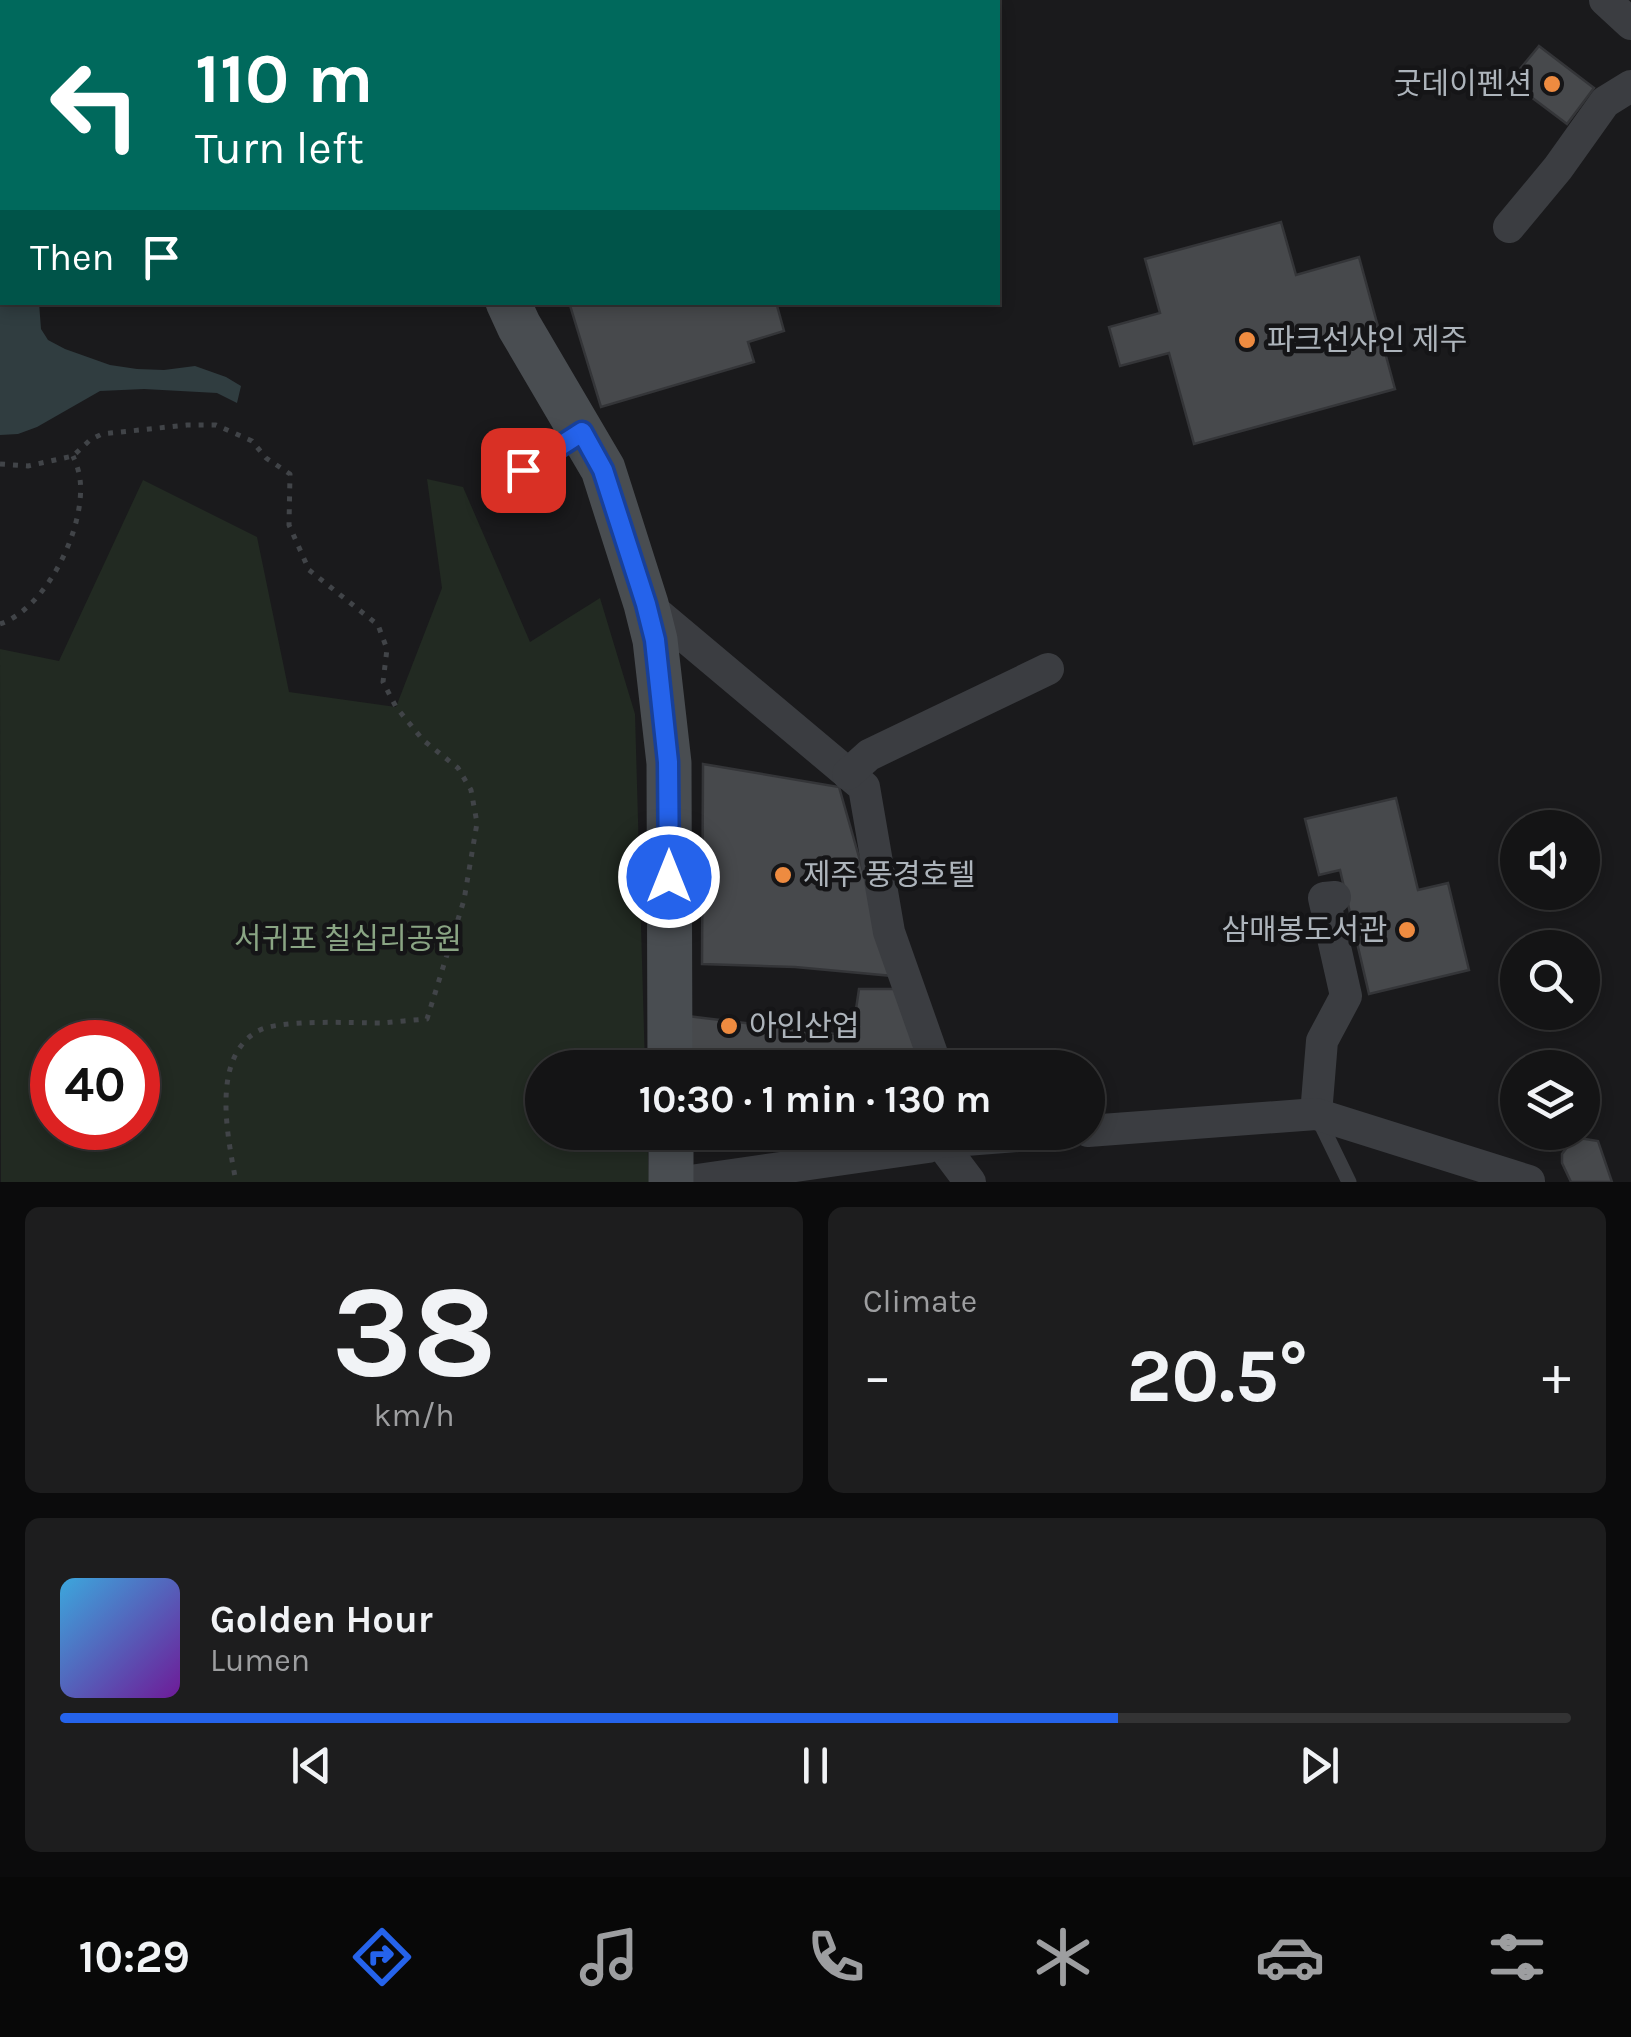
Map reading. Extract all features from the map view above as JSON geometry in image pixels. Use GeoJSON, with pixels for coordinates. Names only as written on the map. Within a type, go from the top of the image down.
{"type":"FeatureCollection","features":[{"type":"Feature","properties":{"kind":"street"},"geometry":{"type":"LineString","coordinates":[[1605,0],[1631,24]]}},
{"type":"Feature","properties":{"kind":"street"},"geometry":{"type":"LineString","coordinates":[[1509,227],[1606,102],[1631,86]]}},
{"type":"Feature","properties":{"kind":"street"},"geometry":{"type":"LineString","coordinates":[[506,310],[603,470],[655,640],[668,762],[670,1050]]}},
{"type":"Feature","properties":{"kind":"street"},"geometry":{"type":"LineString","coordinates":[[646,604],[864,786],[889,932],[931,1050]]}},
{"type":"Feature","properties":{"kind":"street"},"geometry":{"type":"LineString","coordinates":[[848,774],[869,754],[1048,669]]}},
{"type":"Feature","properties":{"kind":"street"},"geometry":{"type":"LineString","coordinates":[[1316,1114],[1322,1041],[1346,996],[1324,898],[1335,897]]}},
{"type":"Feature","properties":{"kind":"street"},"geometry":{"type":"LineString","coordinates":[[1105,1130],[1316,1114],[1529,1181]]}},
{"type":"Feature","properties":{"kind":"street"},"geometry":{"type":"LineString","coordinates":[[671,1150],[671,1182]]}},
{"type":"Feature","properties":{"kind":"street"},"geometry":{"type":"LineString","coordinates":[[682,1182],[901,1150]]}},
{"type":"Feature","properties":{"kind":"street"},"geometry":{"type":"LineString","coordinates":[[949,1150],[970,1182]]}},
{"type":"Feature","properties":{"kind":"lane"},"geometry":{"type":"LineString","coordinates":[[523,470],[582,432]]}},
{"type":"Feature","properties":{"kind":"lane"},"geometry":{"type":"LineString","coordinates":[[1316,1114],[1348,1182]]}},
{"type":"Feature","properties":{"kind":"path"},"geometry":{"type":"LineString","coordinates":[[0,464],[28,466],[73,456],[102,434],[187,425],[216,425],[252,441],[266,458],[290,474],[289,524],[308,570],[378,625],[388,648],[383,682],[396,707],[423,740],[458,768],[471,790],[477,823],[464,900],[427,1019],[262,1028],[244,1042],[226,1083],[229,1144],[236,1182]]}},
{"type":"Feature","properties":{"kind":"path"},"geometry":{"type":"LineString","coordinates":[[0,624],[12,620],[29,604],[64,555],[76,526],[80,502],[80,477],[73,456]]}},
{"type":"Feature","properties":{"kind":"green space","name":"서귀포 칠십리공원"},"geometry":{"type":"Polygon","coordinates":[[[427,479],[463,487],[530,642],[600,598],[635,714],[645,1050],[525,1050],[525,1150],[648,1150],[649,1182],[1,1182],[0,649],[59,661],[143,480],[257,537],[289,692],[396,707],[442,588],[427,479]]]}},
{"type":"Feature","properties":{"kind":"shaded area"},"geometry":{"type":"Polygon","coordinates":[[[0,305],[39,305],[41,329],[48,340],[110,365],[164,370],[195,366],[241,386],[237,403],[217,393],[100,391],[37,427],[0,435],[0,305]]]}},
{"type":"Feature","properties":{"kind":"building","name":"굿데이펜션"},"geometry":{"type":"Polygon","coordinates":[[[1539,46],[1594,88],[1567,124],[1510,81],[1539,46]]]}},
{"type":"Feature","properties":{"kind":"building","name":"파크선샤인 제주"},"geometry":{"type":"Polygon","coordinates":[[[1281,222],[1296,275],[1359,257],[1395,389],[1194,444],[1169,353],[1120,366],[1109,327],[1160,313],[1145,259],[1281,222]]]}},
{"type":"Feature","properties":{"kind":"building"},"geometry":{"type":"Polygon","coordinates":[[[570,305],[777,305],[784,331],[748,342],[754,362],[601,407],[570,305]]]}},
{"type":"Feature","properties":{"kind":"building","name":"제주 풍경호텔"},"geometry":{"type":"Polygon","coordinates":[[[703,764],[839,787],[893,976],[702,964],[703,764]]]}},
{"type":"Feature","properties":{"kind":"building","name":"삼매봉도서관"},"geometry":{"type":"Polygon","coordinates":[[[1396,798],[1418,890],[1448,883],[1469,970],[1369,994],[1340,870],[1319,875],[1305,819],[1396,798]]]}},
{"type":"Feature","properties":{"kind":"building","name":"아인산업"},"geometry":{"type":"Polygon","coordinates":[[[859,989],[898,989],[921,1050],[691,1050],[687,1016],[852,1036],[859,989]]]}},
{"type":"Feature","properties":{"kind":"building"},"geometry":{"type":"Polygon","coordinates":[[[1600,1147],[1612,1182],[1571,1182],[1562,1154],[1565,1150],[1600,1150],[1600,1147]]]}},
{"type":"Feature","properties":{"kind":"place","name":"굿데이펜션"},"geometry":{"type":"Point","coordinates":[1552,84]}},
{"type":"Feature","properties":{"kind":"place","name":"파크선샤인 제주"},"geometry":{"type":"Point","coordinates":[1247,340]}},
{"type":"Feature","properties":{"kind":"place","name":"제주 풍경호텔"},"geometry":{"type":"Point","coordinates":[783,875]}},
{"type":"Feature","properties":{"kind":"place","name":"삼매봉도서관"},"geometry":{"type":"Point","coordinates":[1407,930]}},
{"type":"Feature","properties":{"kind":"place","name":"아인산업"},"geometry":{"type":"Point","coordinates":[729,1026]}},
{"type":"Feature","properties":{"kind":"route"},"geometry":{"type":"LineString","coordinates":[[523,470],[582,432],[603,470],[655,640],[668,762],[669,877]]}}]}
